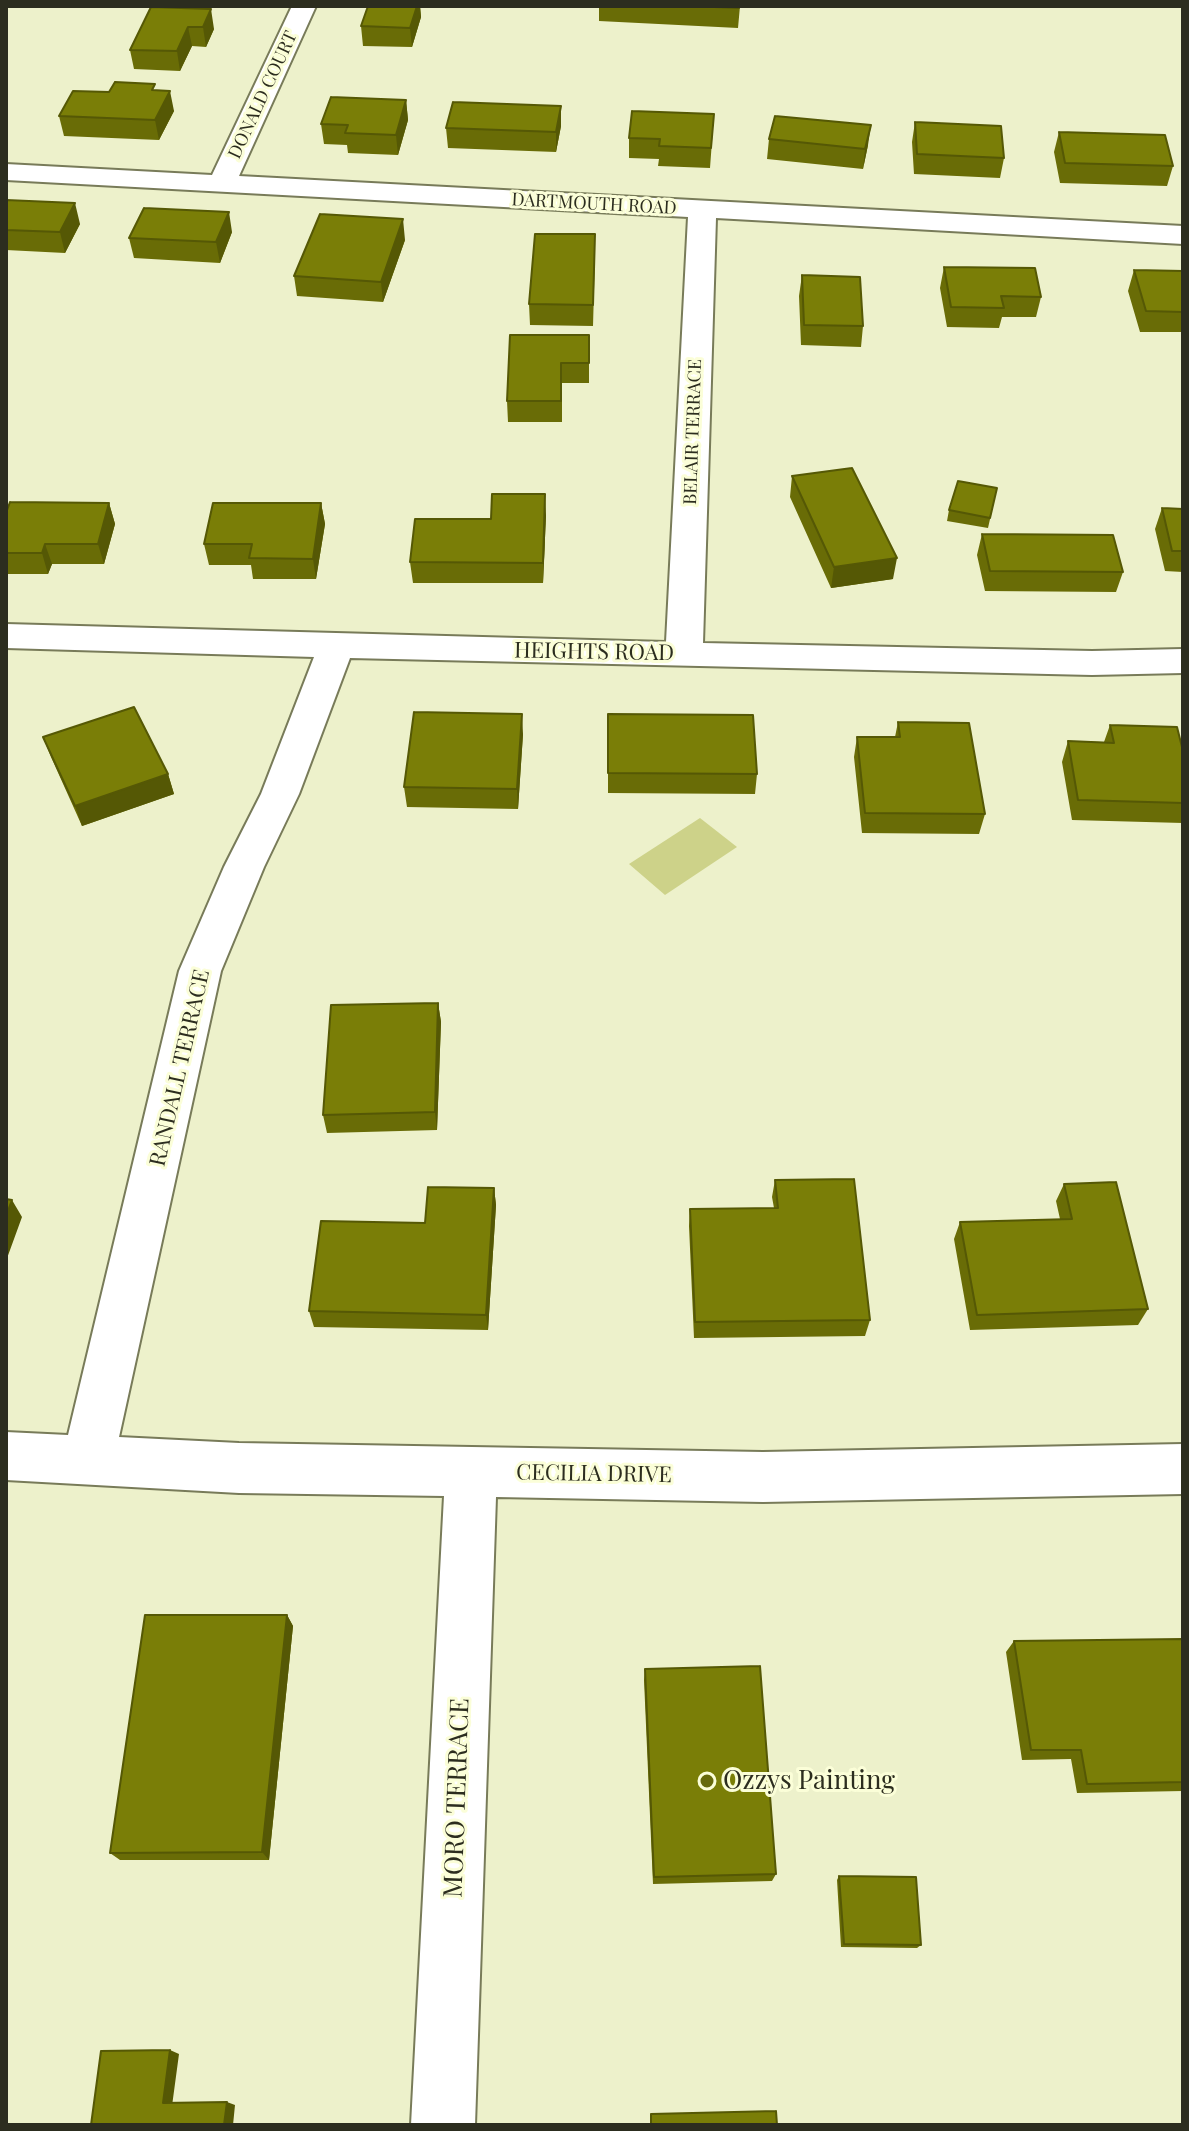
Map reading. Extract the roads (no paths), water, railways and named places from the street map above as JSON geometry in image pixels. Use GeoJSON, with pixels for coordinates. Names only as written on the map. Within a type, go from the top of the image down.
{"type":"FeatureCollection","features":[{"type":"Feature","properties":{"kind":"street","name":"DONALD COURT"},"geometry":{"type":"LineString","coordinates":[[221,185],[304,6]]}},
{"type":"Feature","properties":{"kind":"street","name":"DARTMOUTH ROAD"},"geometry":{"type":"LineString","coordinates":[[6,172],[1183,235]]}},
{"type":"Feature","properties":{"kind":"street","name":"BELAIR TERRACE"},"geometry":{"type":"LineString","coordinates":[[684,655],[702,210]]}},
{"type":"Feature","properties":{"kind":"street","name":"HEIGHTS ROAD"},"geometry":{"type":"LineString","coordinates":[[6,636],[684,655],[1092,663],[1183,661]]}},
{"type":"Feature","properties":{"kind":"street","name":"RANDALL TERRACE"},"geometry":{"type":"LineString","coordinates":[[88,1460],[200,971],[244,867],[280,794],[336,646]]}},
{"type":"Feature","properties":{"kind":"street","name":"CECILIA DRIVE"},"geometry":{"type":"LineString","coordinates":[[6,1456],[239,1468],[763,1477],[1183,1469]]}},
{"type":"Feature","properties":{"kind":"street","name":"MORO TERRACE"},"geometry":{"type":"LineString","coordinates":[[443,2125],[471,1471]]}},
{"type":"Feature","properties":{"kind":"place","name":"Ozzys Painting"},"geometry":{"type":"Point","coordinates":[707,1781]}}]}
